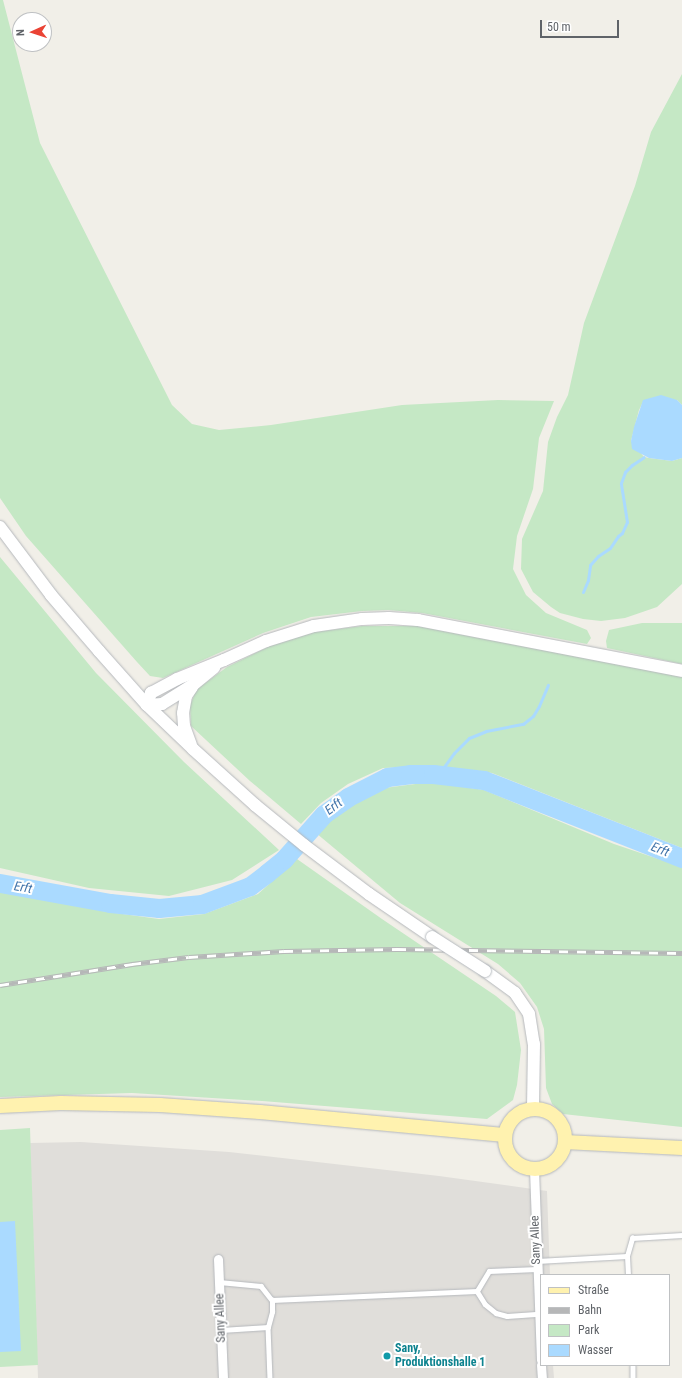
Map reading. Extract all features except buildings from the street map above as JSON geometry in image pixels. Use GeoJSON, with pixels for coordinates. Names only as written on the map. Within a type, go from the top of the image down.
{"type":"FeatureCollection","features":[{"type":"Feature","properties":{"kind":"main road"},"geometry":{"type":"LineString","coordinates":[[0,527],[67,614],[148,705],[193,749],[255,805],[338,872],[432,937],[485,971],[515,993],[529,1014],[534,1044],[533,1108]]}},
{"type":"Feature","properties":{"kind":"main road"},"geometry":{"type":"LineString","coordinates":[[148,705],[151,693],[177,679],[224,660],[266,640],[314,626],[362,619],[389,618],[418,620],[682,671]]}},
{"type":"Feature","properties":{"kind":"main road"},"geometry":{"type":"LineString","coordinates":[[148,705],[162,704],[194,684],[224,660]]}},
{"type":"Feature","properties":{"kind":"main road"},"geometry":{"type":"LineString","coordinates":[[193,749],[186,732],[183,713],[186,696],[194,684]]}},
{"type":"Feature","properties":{"kind":"main road"},"geometry":{"type":"LineString","coordinates":[[0,1106],[68,1103],[160,1106],[260,1112],[505,1135]]}},
{"type":"Feature","properties":{"kind":"main road"},"geometry":{"type":"LineString","coordinates":[[533,1108],[544,1110],[553,1114],[560,1122],[565,1132],[563,1151],[558,1159],[543,1168],[534,1169],[524,1167],[515,1162],[505,1145],[505,1135],[508,1125],[514,1117],[523,1111],[533,1108]]}},
{"type":"Feature","properties":{"kind":"main road"},"geometry":{"type":"LineString","coordinates":[[565,1142],[682,1148]]}},
{"type":"Feature","properties":{"kind":"street","name":"Sany Allee"},"geometry":{"type":"LineString","coordinates":[[534,1169],[540,1337]]}},
{"type":"Feature","properties":{"kind":"street","name":"Sany Allee"},"geometry":{"type":"LineString","coordinates":[[218,1259],[223,1378]]}},
{"type":"Feature","properties":{"kind":"street"},"geometry":{"type":"LineString","coordinates":[[541,1366],[542,1378]]}},
{"type":"Feature","properties":{"kind":"lane"},"geometry":{"type":"LineString","coordinates":[[628,1274],[627,1256],[632,1238],[682,1235]]}},
{"type":"Feature","properties":{"kind":"lane"},"geometry":{"type":"LineString","coordinates":[[477,1291],[489,1271],[627,1256]]}},
{"type":"Feature","properties":{"kind":"lane"},"geometry":{"type":"LineString","coordinates":[[219,1282],[261,1286],[272,1300],[272,1312],[268,1327],[270,1378]]}},
{"type":"Feature","properties":{"kind":"lane"},"geometry":{"type":"LineString","coordinates":[[272,1300],[477,1291]]}},
{"type":"Feature","properties":{"kind":"lane"},"geometry":{"type":"LineString","coordinates":[[477,1291],[485,1304],[496,1314],[507,1316],[539,1314]]}},
{"type":"Feature","properties":{"kind":"lane"},"geometry":{"type":"LineString","coordinates":[[221,1330],[268,1327]]}},
{"type":"Feature","properties":{"kind":"lane"},"geometry":{"type":"LineString","coordinates":[[632,1366],[633,1378]]}},
{"type":"Feature","properties":{"kind":"shaded area"},"geometry":{"type":"Polygon","coordinates":[[[81,1142],[229,1152],[439,1176],[547,1191],[550,1274],[540,1274],[540,1366],[553,1366],[554,1378],[38,1378],[30,1143],[81,1142]]]}},
{"type":"Feature","properties":{"kind":"green space"},"geometry":{"type":"Polygon","coordinates":[[[0,0],[3,0],[12,35],[12,52],[16,52],[40,143],[172,405],[192,424],[219,430],[271,425],[402,405],[498,400],[554,401],[539,438],[533,489],[517,536],[513,569],[526,595],[546,613],[587,630],[591,638],[587,644],[422,613],[388,610],[362,611],[311,617],[263,633],[163,678],[150,676],[26,536],[0,498],[0,0]]]}},
{"type":"Feature","properties":{"kind":"green space"},"geometry":{"type":"Polygon","coordinates":[[[682,74],[682,405],[677,400],[644,400],[639,410],[631,441],[644,457],[672,461],[682,458],[682,584],[657,607],[625,618],[601,621],[583,619],[560,613],[533,592],[521,569],[522,539],[543,491],[548,442],[557,417],[568,395],[584,323],[635,186],[651,132],[682,74]]]}},
{"type":"Feature","properties":{"kind":"green space"},"geometry":{"type":"Polygon","coordinates":[[[0,557],[96,673],[184,762],[279,850],[232,880],[169,896],[89,888],[0,868],[0,557]]]}},
{"type":"Feature","properties":{"kind":"green space"},"geometry":{"type":"Polygon","coordinates":[[[642,623],[682,623],[682,664],[607,648],[606,641],[609,630],[642,623]]]}},
{"type":"Feature","properties":{"kind":"green space"},"geometry":{"type":"Polygon","coordinates":[[[362,626],[417,626],[682,677],[682,848],[492,773],[439,766],[383,768],[348,784],[321,803],[301,824],[250,781],[191,726],[190,706],[196,690],[227,667],[270,646],[315,632],[362,626]]]}},
{"type":"Feature","properties":{"kind":"green space"},"geometry":{"type":"Polygon","coordinates":[[[431,782],[484,790],[614,844],[682,867],[682,1127],[563,1114],[552,1104],[546,1088],[544,1029],[537,1007],[520,983],[498,964],[400,903],[316,833],[348,807],[384,788],[431,782]]]}},
{"type":"Feature","properties":{"kind":"green space"},"geometry":{"type":"Polygon","coordinates":[[[297,859],[382,919],[496,996],[515,1012],[521,1050],[517,1085],[513,1100],[487,1119],[262,1101],[132,1093],[0,1097],[0,891],[108,912],[159,919],[204,914],[258,894],[297,859]]]}},
{"type":"Feature","properties":{"kind":"green space"},"geometry":{"type":"Polygon","coordinates":[[[30,1128],[38,1365],[0,1367],[0,1130],[30,1128]]]}},
{"type":"Feature","properties":{"kind":"water"},"geometry":{"type":"Polygon","coordinates":[[[661,395],[677,400],[682,405],[682,458],[672,461],[649,458],[632,449],[631,441],[634,427],[643,400],[661,395]]]}},
{"type":"Feature","properties":{"kind":"water"},"geometry":{"type":"Polygon","coordinates":[[[15,1221],[21,1351],[0,1352],[0,1222],[15,1221]]]}},
{"type":"Feature","properties":{"kind":"waterway"},"geometry":{"type":"LineString","coordinates":[[583,592],[588,580],[590,565],[598,556],[610,548],[618,536],[622,533],[627,522],[621,483],[625,472],[644,457]]}},
{"type":"Feature","properties":{"kind":"waterway"},"geometry":{"type":"LineString","coordinates":[[438,775],[454,753],[469,738],[486,731],[523,724],[533,716],[548,685]]}},
{"type":"Feature","properties":{"kind":"waterway","name":"Erft"},"geometry":{"type":"LineString","coordinates":[[0,883],[110,903],[159,908],[202,904],[250,886],[284,859],[324,814],[348,797],[387,777],[410,774],[433,774],[484,780],[682,858]]}},
{"type":"Feature","properties":{"kind":"railway"},"geometry":{"type":"LineString","coordinates":[[0,985],[132,964],[189,957],[284,951],[397,949],[682,953]]}},
{"type":"Feature","properties":{"kind":"place","name":"Sany, Produktionshalle 1"},"geometry":{"type":"Point","coordinates":[387,1356]}}]}
